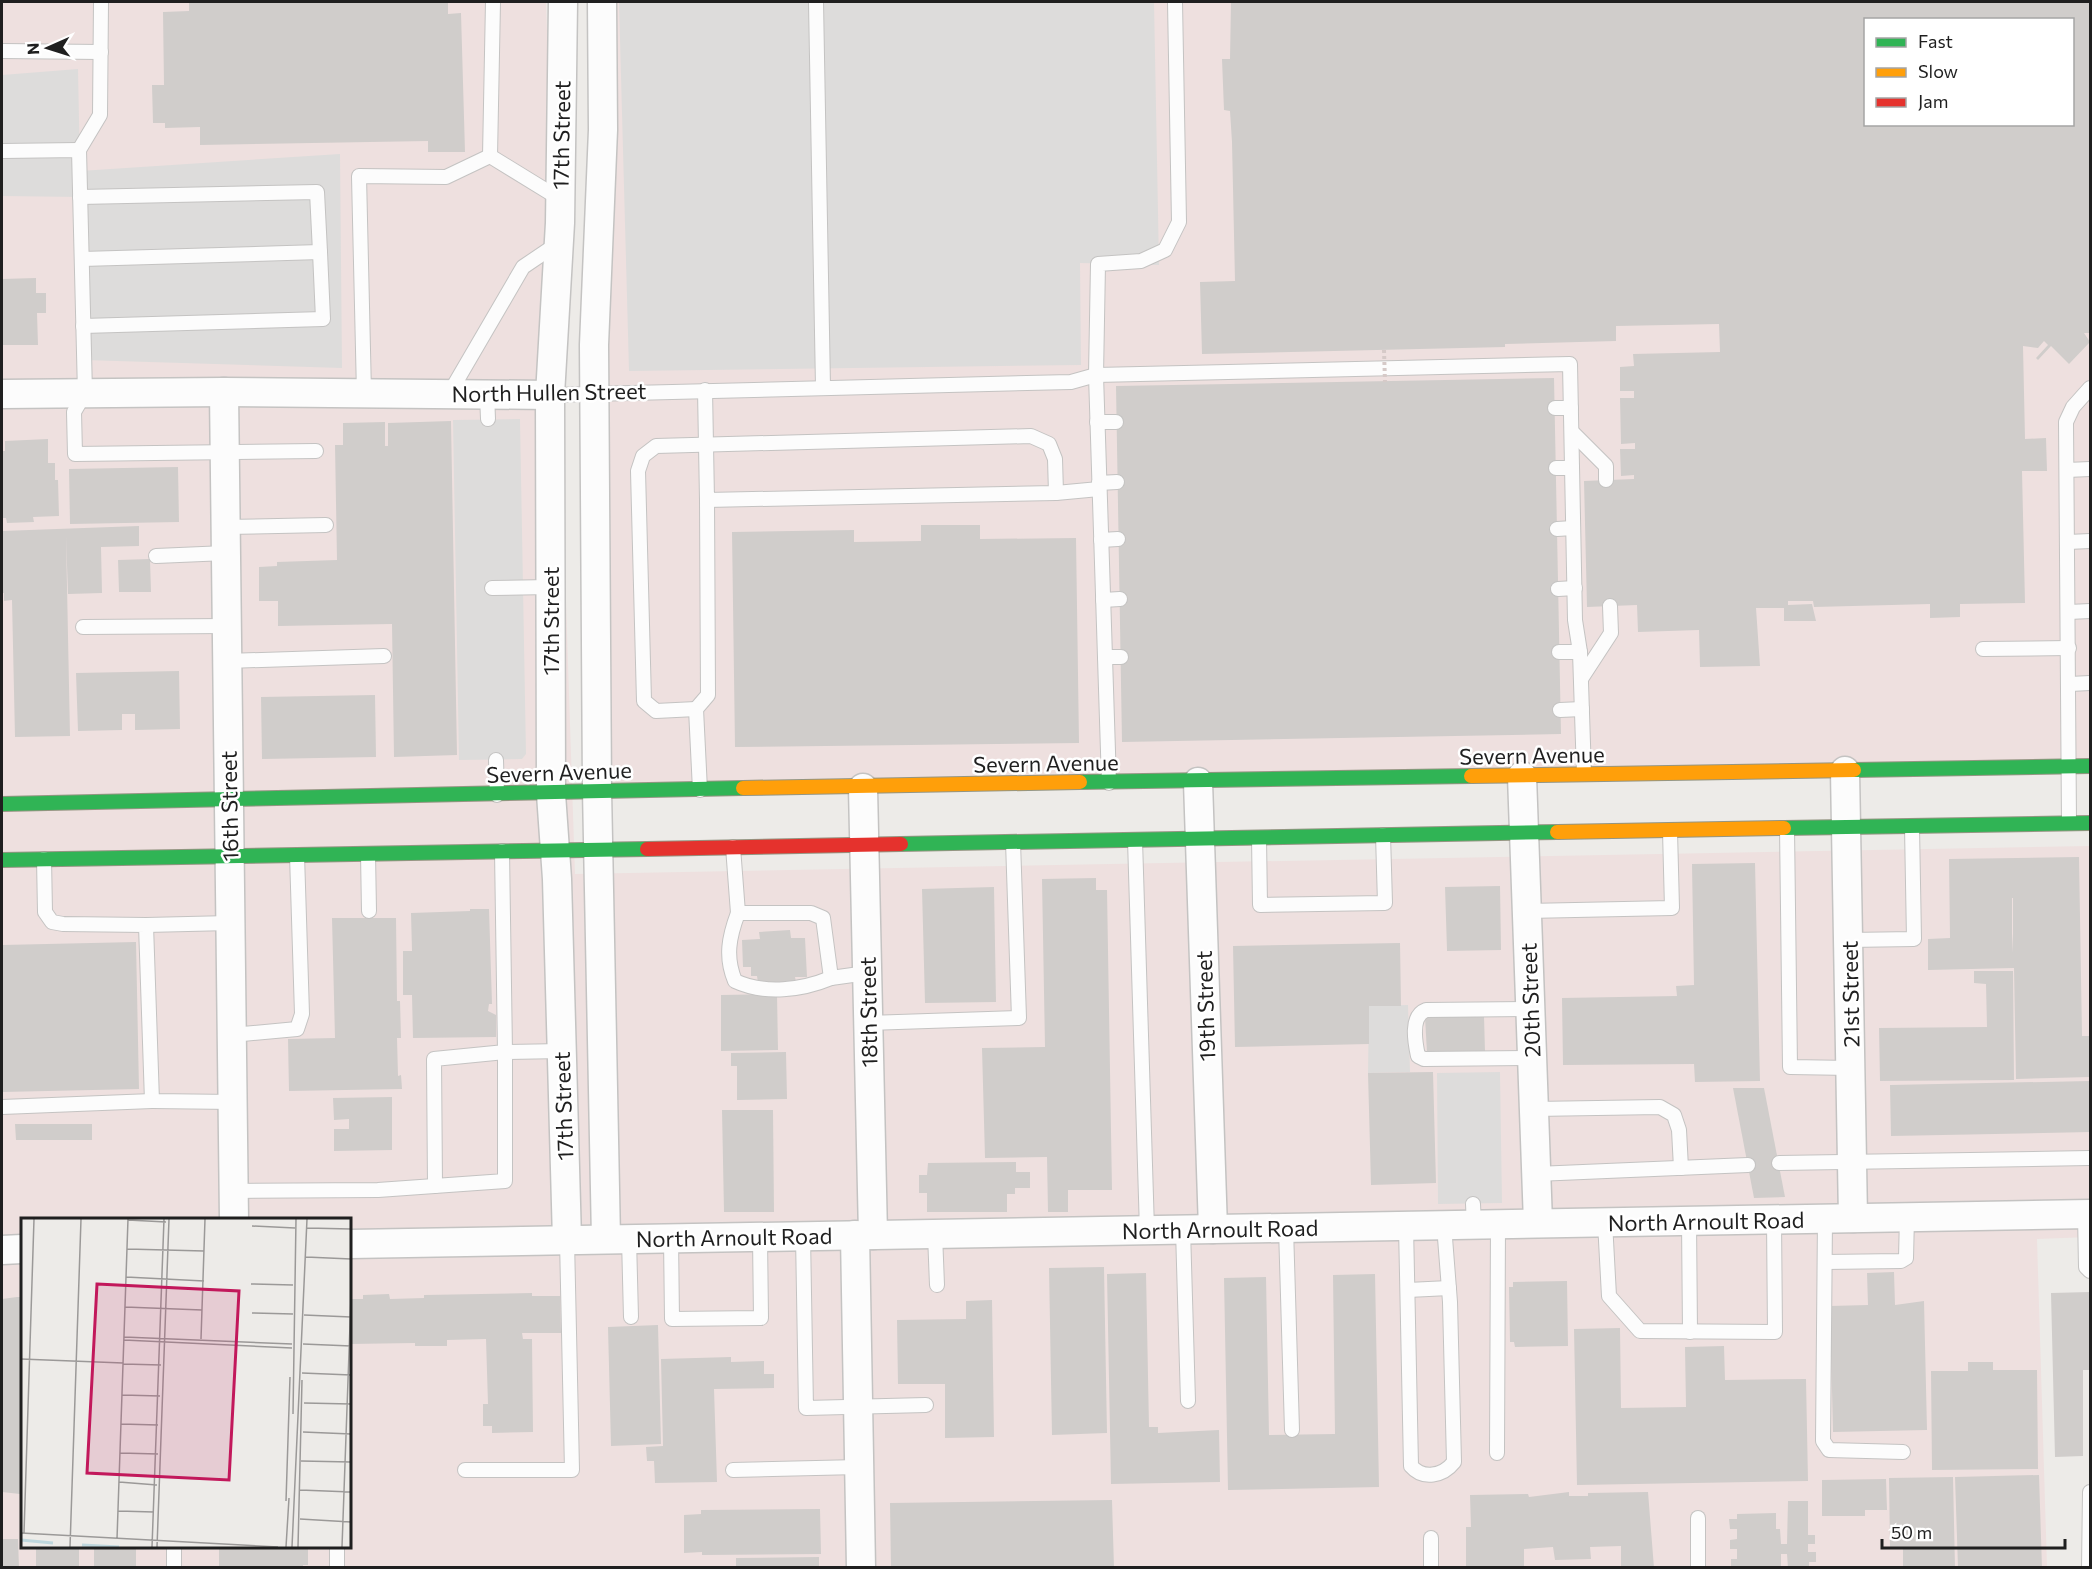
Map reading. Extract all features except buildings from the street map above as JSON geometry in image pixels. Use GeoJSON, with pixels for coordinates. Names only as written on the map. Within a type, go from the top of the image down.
{"type":"FeatureCollection","features":[{"type":"Feature","properties":{"kind":"street","name":"17th Street"},"geometry":{"type":"LineString","coordinates":[[563,2],[559,243],[550,395],[550,794],[556,850],[567,1240]]}},
{"type":"Feature","properties":{"kind":"street","name":"17th Street"},"geometry":{"type":"LineString","coordinates":[[602,2],[603,130],[595,392],[597,790],[598,850],[618,1239]]}},
{"type":"Feature","properties":{"kind":"street","name":"North Hullen Street"},"geometry":{"type":"LineString","coordinates":[[2,394],[224,392],[449,394],[488,407],[550,395]]}},
{"type":"Feature","properties":{"kind":"street","name":"16th Street"},"geometry":{"type":"LineString","coordinates":[[224,392],[234,1218]]}},
{"type":"Feature","properties":{"kind":"street","name":"Severn Avenue"},"geometry":{"type":"LineString","coordinates":[[2,804],[550,794],[597,790],[863,788],[2091,766]]}},
{"type":"Feature","properties":{"kind":"street","name":"21st Street"},"geometry":{"type":"LineString","coordinates":[[1845,771],[1853,1218]]}},
{"type":"Feature","properties":{"kind":"street","name":"20th Street"},"geometry":{"type":"LineString","coordinates":[[1522,776],[1538,1223]]}},
{"type":"Feature","properties":{"kind":"street","name":"19th Street"},"geometry":{"type":"LineString","coordinates":[[1198,782],[1213,1229]]}},
{"type":"Feature","properties":{"kind":"street","name":"18th Street"},"geometry":{"type":"LineString","coordinates":[[861,1568],[859,1467],[868,1023],[863,788]]}},
{"type":"Feature","properties":{"kind":"street"},"geometry":{"type":"LineString","coordinates":[[2,860],[2091,823]]}},
{"type":"Feature","properties":{"kind":"street","name":"North Arnoult Road"},"geometry":{"type":"LineString","coordinates":[[351,1244],[1406,1226],[1444,1225],[1482,1218],[1538,1223],[2088,1214]]}},
{"type":"Feature","properties":{"kind":"street"},"geometry":{"type":"LineString","coordinates":[[2,1250],[21,1249]]}},
{"type":"Feature","properties":{"kind":"lane"},"geometry":{"type":"LineString","coordinates":[[101,2],[100,115],[79,150],[85,393],[74,412],[75,454],[316,452]]}},
{"type":"Feature","properties":{"kind":"lane"},"geometry":{"type":"LineString","coordinates":[[490,156],[493,2]]}},
{"type":"Feature","properties":{"kind":"lane"},"geometry":{"type":"LineString","coordinates":[[816,2],[823,387]]}},
{"type":"Feature","properties":{"kind":"lane"},"geometry":{"type":"LineString","coordinates":[[1109,783],[1097,423],[1098,264],[1141,261],[1165,250],[1179,222],[1175,2]]}},
{"type":"Feature","properties":{"kind":"lane"},"geometry":{"type":"LineString","coordinates":[[2,51],[101,52]]}},
{"type":"Feature","properties":{"kind":"lane"},"geometry":{"type":"LineString","coordinates":[[2,151],[79,150]]}},
{"type":"Feature","properties":{"kind":"lane"},"geometry":{"type":"LineString","coordinates":[[364,393],[359,176],[446,177],[490,156]]}},
{"type":"Feature","properties":{"kind":"lane"},"geometry":{"type":"LineString","coordinates":[[490,156],[560,199]]}},
{"type":"Feature","properties":{"kind":"lane"},"geometry":{"type":"LineString","coordinates":[[80,196],[317,192],[323,319],[83,326]]}},
{"type":"Feature","properties":{"kind":"lane"},"geometry":{"type":"LineString","coordinates":[[449,394],[523,267],[559,243]]}},
{"type":"Feature","properties":{"kind":"lane"},"geometry":{"type":"LineString","coordinates":[[82,259],[320,252]]}},
{"type":"Feature","properties":{"kind":"lane","name":"North Hullen Street"},"geometry":{"type":"LineString","coordinates":[[550,395],[595,392],[1071,382],[1096,375],[1570,364],[1571,408]]}},
{"type":"Feature","properties":{"kind":"lane"},"geometry":{"type":"LineString","coordinates":[[2069,823],[2070,684],[2066,422],[2073,407],[2091,388]]}},
{"type":"Feature","properties":{"kind":"lane"},"geometry":{"type":"LineString","coordinates":[[700,790],[696,709],[708,695],[705,584],[707,500],[705,390]]}},
{"type":"Feature","properties":{"kind":"lane"},"geometry":{"type":"LineString","coordinates":[[1555,408],[1571,408],[1575,588],[1580,652],[1584,775]]}},
{"type":"Feature","properties":{"kind":"lane"},"geometry":{"type":"LineString","coordinates":[[1097,423],[1116,422]]}},
{"type":"Feature","properties":{"kind":"lane"},"geometry":{"type":"LineString","coordinates":[[1572,432],[1606,466],[1606,480]]}},
{"type":"Feature","properties":{"kind":"lane"},"geometry":{"type":"LineString","coordinates":[[696,709],[656,711],[644,701],[638,471],[643,456],[656,446],[1031,436],[1049,444],[1055,459],[1056,493]]}},
{"type":"Feature","properties":{"kind":"lane"},"geometry":{"type":"LineString","coordinates":[[1556,468],[1572,468]]}},
{"type":"Feature","properties":{"kind":"lane"},"geometry":{"type":"LineString","coordinates":[[2067,470],[2091,469]]}},
{"type":"Feature","properties":{"kind":"lane"},"geometry":{"type":"LineString","coordinates":[[707,500],[1056,493],[1117,482]]}},
{"type":"Feature","properties":{"kind":"lane"},"geometry":{"type":"LineString","coordinates":[[156,556],[226,540],[326,525]]}},
{"type":"Feature","properties":{"kind":"lane"},"geometry":{"type":"LineString","coordinates":[[1557,529],[1574,528]]}},
{"type":"Feature","properties":{"kind":"lane"},"geometry":{"type":"LineString","coordinates":[[1101,540],[1119,539]]}},
{"type":"Feature","properties":{"kind":"lane"},"geometry":{"type":"LineString","coordinates":[[2068,542],[2091,541]]}},
{"type":"Feature","properties":{"kind":"lane"},"geometry":{"type":"LineString","coordinates":[[492,588],[550,587]]}},
{"type":"Feature","properties":{"kind":"lane"},"geometry":{"type":"LineString","coordinates":[[1558,589],[1575,588]]}},
{"type":"Feature","properties":{"kind":"lane"},"geometry":{"type":"LineString","coordinates":[[1103,600],[1120,599]]}},
{"type":"Feature","properties":{"kind":"lane"},"geometry":{"type":"LineString","coordinates":[[1581,679],[1611,633],[1610,606]]}},
{"type":"Feature","properties":{"kind":"lane"},"geometry":{"type":"LineString","coordinates":[[2069,612],[2091,611]]}},
{"type":"Feature","properties":{"kind":"lane"},"geometry":{"type":"LineString","coordinates":[[83,627],[226,626]]}},
{"type":"Feature","properties":{"kind":"lane"},"geometry":{"type":"LineString","coordinates":[[1983,649],[2069,648]]}},
{"type":"Feature","properties":{"kind":"lane"},"geometry":{"type":"LineString","coordinates":[[1559,652],[1580,652]]}},
{"type":"Feature","properties":{"kind":"lane"},"geometry":{"type":"LineString","coordinates":[[227,661],[384,656]]}},
{"type":"Feature","properties":{"kind":"lane"},"geometry":{"type":"LineString","coordinates":[[1105,657],[1121,657]]}},
{"type":"Feature","properties":{"kind":"lane"},"geometry":{"type":"LineString","coordinates":[[2070,684],[2091,683]]}},
{"type":"Feature","properties":{"kind":"lane"},"geometry":{"type":"LineString","coordinates":[[1560,710],[1582,709]]}},
{"type":"Feature","properties":{"kind":"lane"},"geometry":{"type":"LineString","coordinates":[[1107,719],[1122,718]]}},
{"type":"Feature","properties":{"kind":"lane"},"geometry":{"type":"LineString","coordinates":[[496,760],[497,795]]}},
{"type":"Feature","properties":{"kind":"lane"},"geometry":{"type":"LineString","coordinates":[[1849,940],[1914,939],[1912,826]]}},
{"type":"Feature","properties":{"kind":"lane"},"geometry":{"type":"LineString","coordinates":[[1787,828],[1790,1067],[1851,1068]]}},
{"type":"Feature","properties":{"kind":"lane"},"geometry":{"type":"LineString","coordinates":[[1527,911],[1672,908],[1670,830]]}},
{"type":"Feature","properties":{"kind":"lane"},"geometry":{"type":"LineString","coordinates":[[1259,838],[1260,905],[1385,903],[1383,835]]}},
{"type":"Feature","properties":{"kind":"lane"},"geometry":{"type":"LineString","coordinates":[[1135,840],[1147,1230]]}},
{"type":"Feature","properties":{"kind":"lane"},"geometry":{"type":"LineString","coordinates":[[868,1023],[1019,1018],[1014,842]]}},
{"type":"Feature","properties":{"kind":"lane"},"geometry":{"type":"LineString","coordinates":[[733,847],[738,913],[729,937],[729,966],[735,981],[750,988],[807,988],[831,978],[867,973]]}},
{"type":"Feature","properties":{"kind":"lane"},"geometry":{"type":"LineString","coordinates":[[234,1191],[378,1190],[505,1181],[502,851]]}},
{"type":"Feature","properties":{"kind":"lane"},"geometry":{"type":"LineString","coordinates":[[368,854],[369,911]]}},
{"type":"Feature","properties":{"kind":"lane"},"geometry":{"type":"LineString","coordinates":[[232,1035],[297,1029],[302,1014],[297,855]]}},
{"type":"Feature","properties":{"kind":"lane"},"geometry":{"type":"LineString","coordinates":[[44,859],[45,912],[52,922],[146,925],[230,923]]}},
{"type":"Feature","properties":{"kind":"lane"},"geometry":{"type":"LineString","coordinates":[[738,913],[811,913],[823,918],[831,978]]}},
{"type":"Feature","properties":{"kind":"lane"},"geometry":{"type":"LineString","coordinates":[[146,925],[152,1101]]}},
{"type":"Feature","properties":{"kind":"lane"},"geometry":{"type":"LineString","coordinates":[[1530,1009],[1426,1010],[1418,1015],[1416,1020],[1416,1038],[1418,1056],[1424,1059],[1532,1058]]}},
{"type":"Feature","properties":{"kind":"lane"},"geometry":{"type":"LineString","coordinates":[[435,1186],[434,1059],[505,1052],[562,1052]]}},
{"type":"Feature","properties":{"kind":"lane"},"geometry":{"type":"LineString","coordinates":[[2,1107],[152,1101],[233,1102]]}},
{"type":"Feature","properties":{"kind":"lane"},"geometry":{"type":"LineString","coordinates":[[1534,1109],[1660,1107],[1674,1115],[1679,1130],[1681,1168]]}},
{"type":"Feature","properties":{"kind":"lane"},"geometry":{"type":"LineString","coordinates":[[1779,1164],[2091,1158]]}},
{"type":"Feature","properties":{"kind":"lane"},"geometry":{"type":"LineString","coordinates":[[1536,1174],[1748,1165]]}},
{"type":"Feature","properties":{"kind":"lane"},"geometry":{"type":"LineString","coordinates":[[2088,1214],[2086,1267],[2091,1271]]}},
{"type":"Feature","properties":{"kind":"lane"},"geometry":{"type":"LineString","coordinates":[[1825,1262],[1906,1258],[1907,1217]]}},
{"type":"Feature","properties":{"kind":"lane"},"geometry":{"type":"LineString","coordinates":[[1482,1218],[1497,1453]]}},
{"type":"Feature","properties":{"kind":"lane"},"geometry":{"type":"LineString","coordinates":[[1826,1219],[1823,1441],[1829,1450],[1903,1452]]}},
{"type":"Feature","properties":{"kind":"lane"},"geometry":{"type":"LineString","coordinates":[[1605,1222],[1609,1296],[1640,1331],[1775,1332],[1774,1220]]}},
{"type":"Feature","properties":{"kind":"lane"},"geometry":{"type":"LineString","coordinates":[[1689,1221],[1690,1332]]}},
{"type":"Feature","properties":{"kind":"lane"},"geometry":{"type":"LineString","coordinates":[[1406,1226],[1411,1466],[1416,1472],[1430,1476],[1450,1467],[1454,1462],[1449,1288],[1444,1225]]}},
{"type":"Feature","properties":{"kind":"lane"},"geometry":{"type":"LineString","coordinates":[[1286,1228],[1292,1430]]}},
{"type":"Feature","properties":{"kind":"lane"},"geometry":{"type":"LineString","coordinates":[[1183,1230],[1188,1401]]}},
{"type":"Feature","properties":{"kind":"lane"},"geometry":{"type":"LineString","coordinates":[[935,1234],[937,1285]]}},
{"type":"Feature","properties":{"kind":"lane"},"geometry":{"type":"LineString","coordinates":[[803,1236],[806,1408],[926,1405]]}},
{"type":"Feature","properties":{"kind":"lane"},"geometry":{"type":"LineString","coordinates":[[671,1238],[672,1319],[761,1318],[760,1237]]}},
{"type":"Feature","properties":{"kind":"lane"},"geometry":{"type":"LineString","coordinates":[[618,1239],[631,1317]]}},
{"type":"Feature","properties":{"kind":"lane"},"geometry":{"type":"LineString","coordinates":[[465,1470],[572,1470],[567,1240]]}},
{"type":"Feature","properties":{"kind":"lane"},"geometry":{"type":"LineString","coordinates":[[1408,1290],[1449,1288]]}},
{"type":"Feature","properties":{"kind":"lane"},"geometry":{"type":"LineString","coordinates":[[733,1470],[859,1467]]}},
{"type":"Feature","properties":{"kind":"lane"},"geometry":{"type":"LineString","coordinates":[[2089,1568],[2091,1492]]}},
{"type":"Feature","properties":{"kind":"lane"},"geometry":{"type":"LineString","coordinates":[[1698,1518],[1698,1568]]}},
{"type":"Feature","properties":{"kind":"lane"},"geometry":{"type":"LineString","coordinates":[[1431,1538],[1431,1568]]}},
{"type":"Feature","properties":{"kind":"lane"},"geometry":{"type":"LineString","coordinates":[[174,1548],[174,1568]]}},
{"type":"Feature","properties":{"kind":"lane"},"geometry":{"type":"LineString","coordinates":[[337,1548],[338,1568]]}},
{"type":"Feature","properties":{"kind":"path"},"geometry":{"type":"LineString","coordinates":[[1384,350],[1385,382]]}},
{"type":"Feature","properties":{"kind":"shaded area"},"geometry":{"type":"Polygon","coordinates":[[[2,2],[546,2],[575,874],[2090,846],[2090,1237],[2037,1239],[2047,1567],[2,1568],[2,2]]]}},
{"type":"Feature","properties":{"kind":"shaded area"},"geometry":{"type":"Polygon","coordinates":[[[593,2],[2090,2],[2090,765],[597,790],[593,2]]]}},
{"type":"Feature","properties":{"kind":"shaded area"},"geometry":{"type":"Polygon","coordinates":[[[619,2],[1154,2],[1159,265],[1080,263],[1081,365],[629,371],[619,2]]]}},
{"type":"Feature","properties":{"kind":"shaded area"},"geometry":{"type":"Polygon","coordinates":[[[78,69],[80,171],[340,154],[342,368],[84,360],[80,197],[2,196],[2,75],[78,69]]]}},
{"type":"Feature","properties":{"kind":"shaded area"},"geometry":{"type":"Polygon","coordinates":[[[520,419],[526,754],[522,759],[459,760],[453,420],[520,419]]]}},
{"type":"Feature","properties":{"kind":"shaded area"},"geometry":{"type":"Polygon","coordinates":[[[1408,1005],[1410,1072],[1368,1073],[1369,1006],[1408,1005]]]}},
{"type":"Feature","properties":{"kind":"shaded area"},"geometry":{"type":"Polygon","coordinates":[[[1500,1072],[1502,1203],[1438,1204],[1437,1073],[1500,1072]]]}},
{"type":"Feature","properties":{"kind":"traffic: fast"},"geometry":{"type":"LineString","coordinates":[[1854,770],[2090,766]]}},
{"type":"Feature","properties":{"kind":"traffic: fast"},"geometry":{"type":"LineString","coordinates":[[1080,782],[1471,776]]}},
{"type":"Feature","properties":{"kind":"traffic: fast"},"geometry":{"type":"LineString","coordinates":[[2,804],[743,788]]}},
{"type":"Feature","properties":{"kind":"traffic: fast"},"geometry":{"type":"LineString","coordinates":[[1784,828],[2090,823]]}},
{"type":"Feature","properties":{"kind":"traffic: fast"},"geometry":{"type":"LineString","coordinates":[[901,844],[1557,832]]}},
{"type":"Feature","properties":{"kind":"traffic: fast"},"geometry":{"type":"LineString","coordinates":[[2,860],[647,849]]}},
{"type":"Feature","properties":{"kind":"traffic: slow"},"geometry":{"type":"LineString","coordinates":[[1471,776],[1854,770]]}},
{"type":"Feature","properties":{"kind":"traffic: slow"},"geometry":{"type":"LineString","coordinates":[[743,788],[1080,782]]}},
{"type":"Feature","properties":{"kind":"traffic: slow"},"geometry":{"type":"LineString","coordinates":[[1557,832],[1784,828]]}},
{"type":"Feature","properties":{"kind":"traffic: jam"},"geometry":{"type":"LineString","coordinates":[[647,849],[901,844]]}}]}
